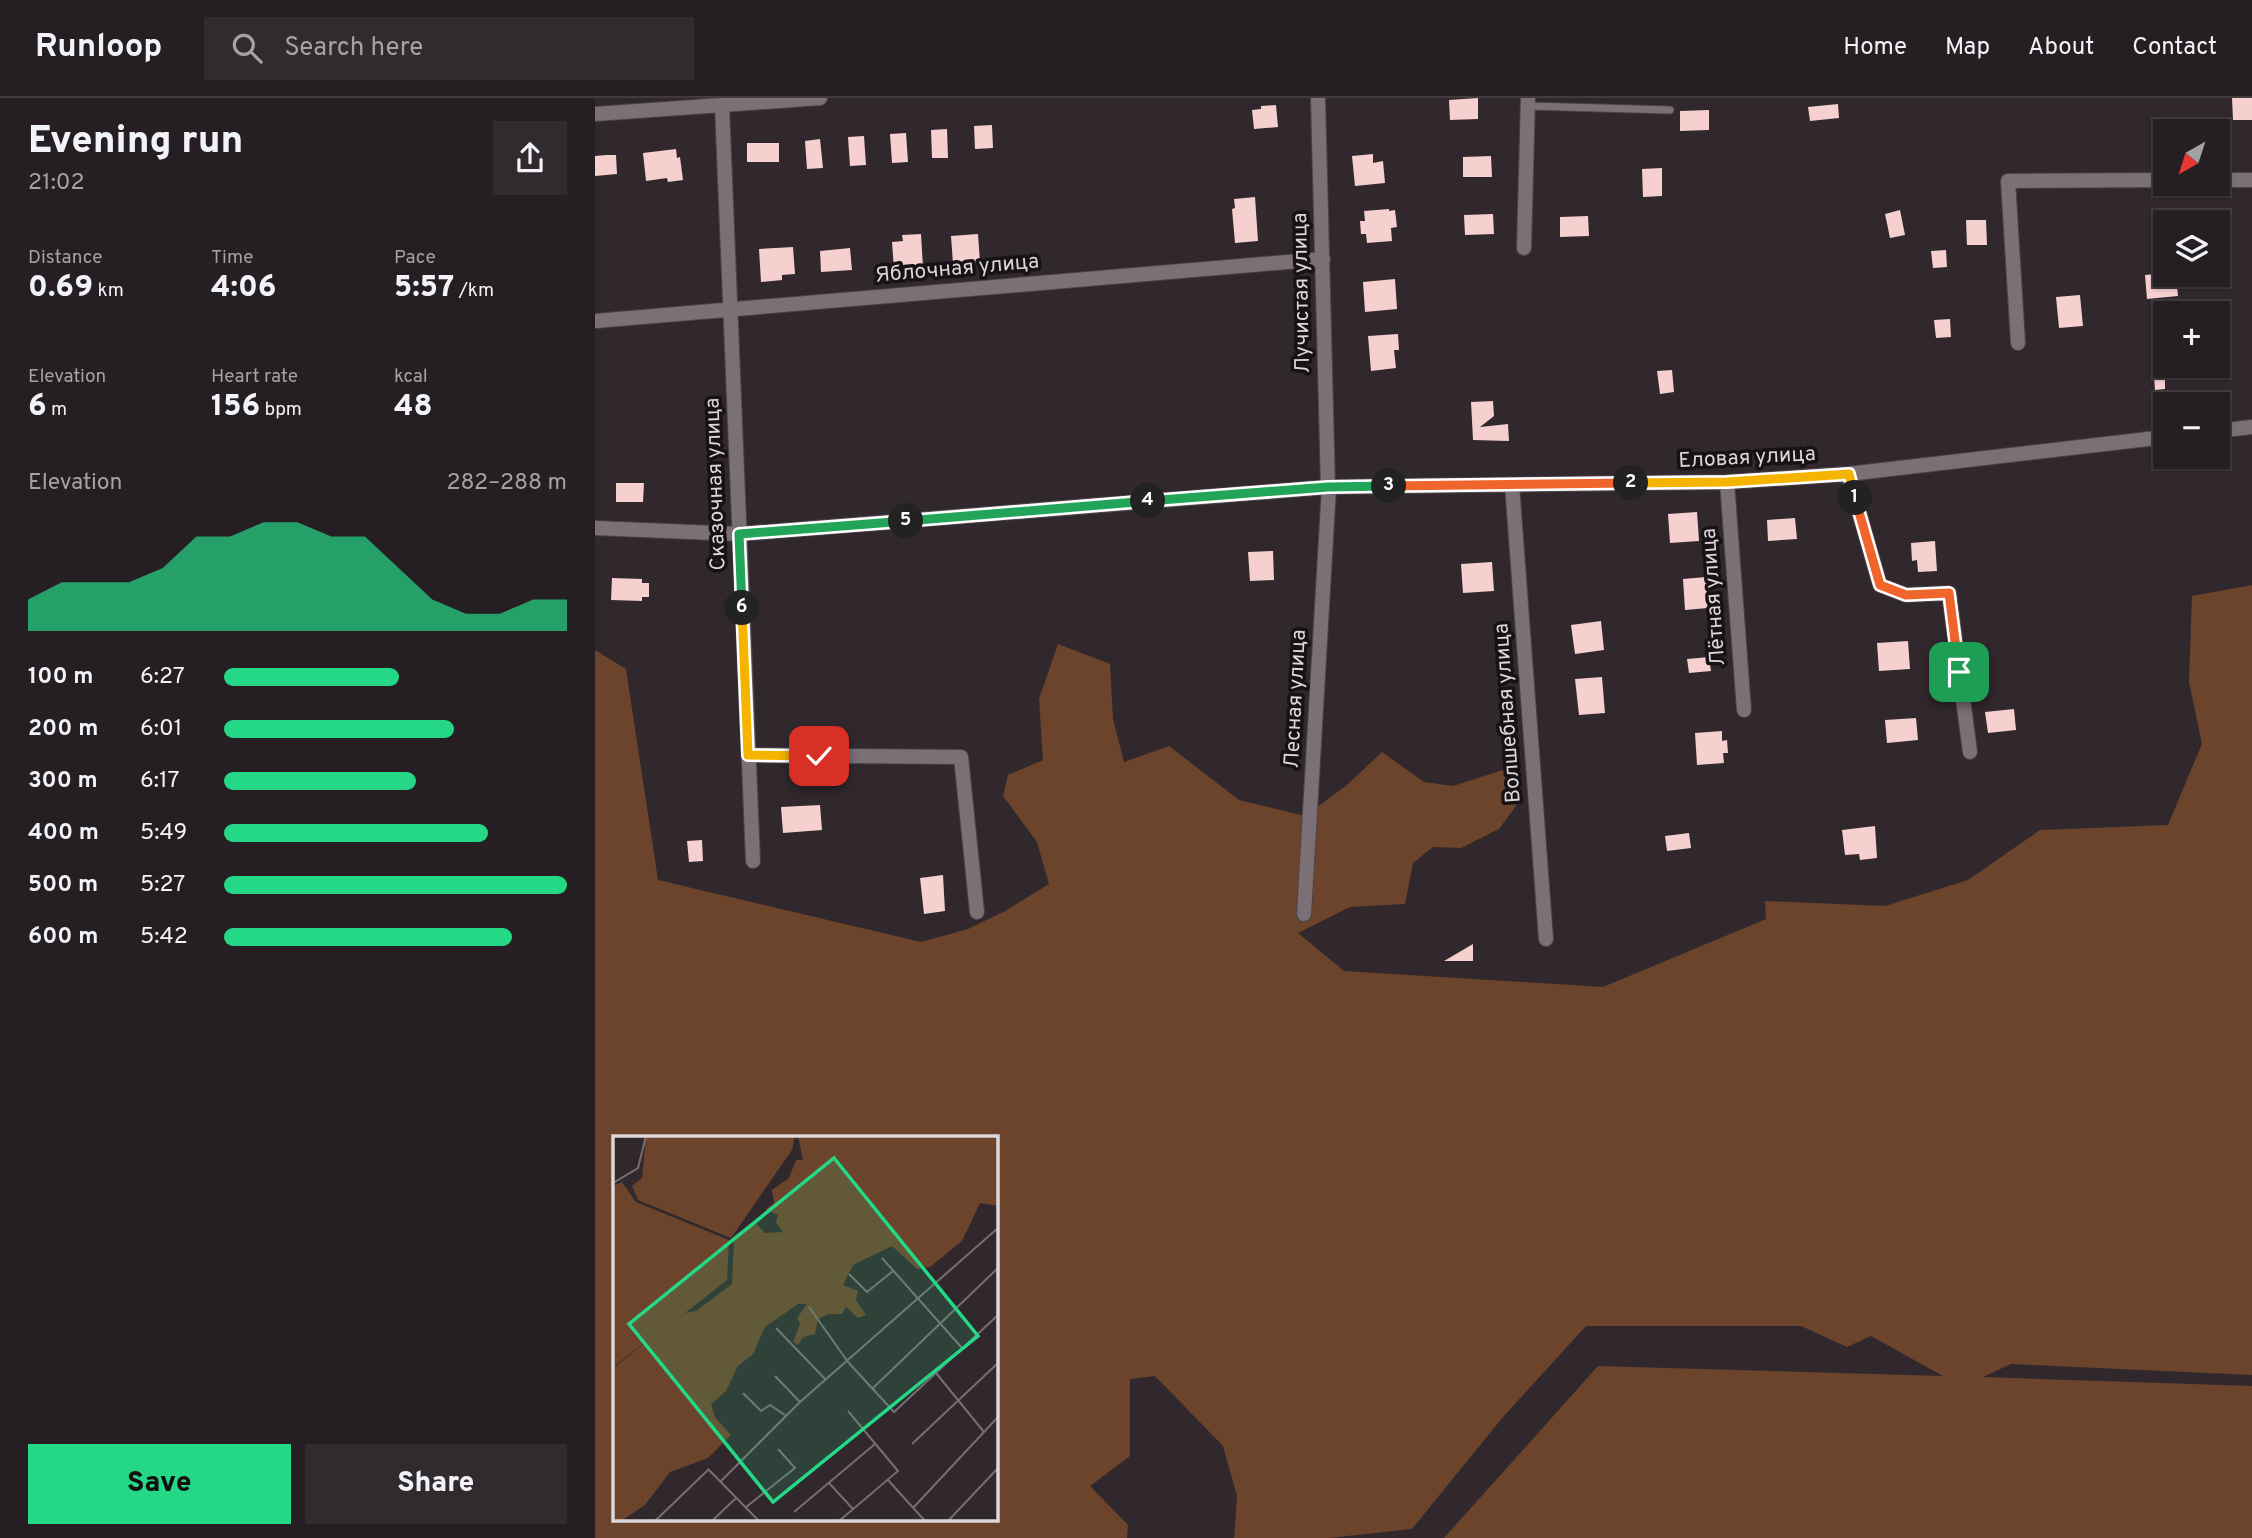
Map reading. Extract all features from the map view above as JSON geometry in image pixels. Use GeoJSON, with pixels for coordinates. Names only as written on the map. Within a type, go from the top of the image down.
{"type":"FeatureCollection","features":[{"type":"Feature","properties":{"kind":"street"},"geometry":{"type":"LineString","coordinates":[[595,114],[820,98]]}},
{"type":"Feature","properties":{"kind":"street","name":"Лучистая улица"},"geometry":{"type":"LineString","coordinates":[[1318,98],[1329,487]]}},
{"type":"Feature","properties":{"kind":"street"},"geometry":{"type":"LineString","coordinates":[[1524,248],[1528,102]]}},
{"type":"Feature","properties":{"kind":"street","name":"Сказочная улица"},"geometry":{"type":"LineString","coordinates":[[722,106],[753,861]]}},
{"type":"Feature","properties":{"kind":"street"},"geometry":{"type":"LineString","coordinates":[[2018,343],[2008,181],[2153,180]]}},
{"type":"Feature","properties":{"kind":"street"},"geometry":{"type":"LineString","coordinates":[[2230,180],[2252,180]]}},
{"type":"Feature","properties":{"kind":"street","name":"Яблочная улица"},"geometry":{"type":"LineString","coordinates":[[595,321],[1322,259]]}},
{"type":"Feature","properties":{"kind":"street"},"geometry":{"type":"LineString","coordinates":[[2230,430],[2252,427]]}},
{"type":"Feature","properties":{"kind":"street","name":"Еловая улица"},"geometry":{"type":"LineString","coordinates":[[595,528],[739,534],[1329,487],[1727,482],[1849,474],[2153,438]]}},
{"type":"Feature","properties":{"kind":"street"},"geometry":{"type":"LineString","coordinates":[[1849,474],[1880,585],[1906,595],[1949,593],[1970,752]]}},
{"type":"Feature","properties":{"kind":"street","name":"Лётная улица"},"geometry":{"type":"LineString","coordinates":[[1727,482],[1744,710]]}},
{"type":"Feature","properties":{"kind":"street","name":"Волшебная улица"},"geometry":{"type":"LineString","coordinates":[[1512,485],[1546,939]]}},
{"type":"Feature","properties":{"kind":"street","name":"Лесная улица"},"geometry":{"type":"LineString","coordinates":[[1304,914],[1329,487]]}},
{"type":"Feature","properties":{"kind":"street"},"geometry":{"type":"LineString","coordinates":[[748,755],[961,757],[977,912]]}},
{"type":"Feature","properties":{"kind":"lane"},"geometry":{"type":"LineString","coordinates":[[1528,102],[1670,110]]}},
{"type":"Feature","properties":{"kind":"shaded area"},"geometry":{"type":"Polygon","coordinates":[[[2252,585],[2252,1375],[2011,1364],[1983,1377],[2252,1386],[2252,1538],[1444,1538],[1598,1366],[1943,1376],[1871,1336],[1847,1347],[1801,1326],[1586,1326],[1503,1417],[1412,1529],[1329,1538],[1234,1538],[1237,1496],[1223,1446],[1155,1376],[1130,1379],[1130,1456],[1090,1486],[1128,1525],[1127,1538],[595,1538],[595,650],[626,669],[658,880],[921,942],[968,929],[1005,911],[1049,884],[1037,842],[1003,796],[1008,775],[1043,760],[1039,699],[1058,644],[1110,664],[1113,719],[1124,762],[1169,746],[1239,800],[1305,816],[1347,785],[1382,752],[1424,782],[1453,786],[1506,769],[1521,799],[1499,829],[1461,848],[1433,847],[1413,863],[1405,904],[1350,907],[1298,933],[1344,971],[1603,987],[1766,919],[1765,901],[1885,906],[1968,880],[2040,830],[2168,825],[2202,744],[2189,682],[2192,596],[2252,585]]]}},
{"type":"Feature","properties":{"kind":"building"},"geometry":{"type":"Polygon","coordinates":[[[1478,98],[1478,119],[1450,120],[1449,100],[1478,98]]]}},
{"type":"Feature","properties":{"kind":"building"},"geometry":{"type":"Polygon","coordinates":[[[2232,98],[2252,98],[2252,120],[2233,120],[2232,98]]]}},
{"type":"Feature","properties":{"kind":"building"},"geometry":{"type":"Polygon","coordinates":[[[1838,104],[1839,118],[1810,121],[1808,107],[1838,104]]]}},
{"type":"Feature","properties":{"kind":"building"},"geometry":{"type":"Polygon","coordinates":[[[1276,105],[1278,127],[1254,129],[1252,110],[1276,105]]]}},
{"type":"Feature","properties":{"kind":"building"},"geometry":{"type":"Polygon","coordinates":[[[1709,110],[1709,130],[1680,131],[1680,111],[1709,110]]]}},
{"type":"Feature","properties":{"kind":"building"},"geometry":{"type":"Polygon","coordinates":[[[992,125],[993,148],[975,149],[974,126],[992,125]]]}},
{"type":"Feature","properties":{"kind":"building"},"geometry":{"type":"Polygon","coordinates":[[[947,129],[948,158],[932,158],[931,130],[947,129]]]}},
{"type":"Feature","properties":{"kind":"building"},"geometry":{"type":"Polygon","coordinates":[[[906,133],[908,162],[892,163],[890,134],[906,133]]]}},
{"type":"Feature","properties":{"kind":"building"},"geometry":{"type":"Polygon","coordinates":[[[864,136],[866,165],[850,166],[848,137],[864,136]]]}},
{"type":"Feature","properties":{"kind":"building"},"geometry":{"type":"Polygon","coordinates":[[[820,139],[823,168],[807,169],[805,141],[820,139]]]}},
{"type":"Feature","properties":{"kind":"building"},"geometry":{"type":"Polygon","coordinates":[[[747,143],[779,143],[779,162],[747,162],[747,143]]]}},
{"type":"Feature","properties":{"kind":"building"},"geometry":{"type":"Polygon","coordinates":[[[676,149],[677,158],[680,157],[683,180],[668,182],[667,178],[646,181],[643,153],[676,149]]]}},
{"type":"Feature","properties":{"kind":"building"},"geometry":{"type":"Polygon","coordinates":[[[1373,154],[1373,163],[1383,161],[1385,183],[1355,186],[1352,156],[1373,154]]]}},
{"type":"Feature","properties":{"kind":"building"},"geometry":{"type":"Polygon","coordinates":[[[616,155],[617,174],[595,176],[595,156],[616,155]]]}},
{"type":"Feature","properties":{"kind":"building"},"geometry":{"type":"Polygon","coordinates":[[[1491,156],[1492,177],[1463,177],[1463,157],[1491,156]]]}},
{"type":"Feature","properties":{"kind":"building"},"geometry":{"type":"Polygon","coordinates":[[[1662,168],[1662,196],[1643,197],[1642,169],[1662,168]]]}},
{"type":"Feature","properties":{"kind":"building"},"geometry":{"type":"Polygon","coordinates":[[[1255,197],[1258,241],[1235,243],[1232,209],[1235,208],[1234,199],[1255,197]]]}},
{"type":"Feature","properties":{"kind":"building"},"geometry":{"type":"Polygon","coordinates":[[[1395,210],[1397,227],[1391,228],[1392,241],[1367,243],[1366,234],[1361,234],[1360,221],[1365,221],[1364,211],[1395,210]]]}},
{"type":"Feature","properties":{"kind":"building"},"geometry":{"type":"Polygon","coordinates":[[[1900,210],[1905,235],[1890,238],[1885,214],[1900,210]]]}},
{"type":"Feature","properties":{"kind":"building"},"geometry":{"type":"Polygon","coordinates":[[[1493,214],[1494,234],[1465,235],[1464,215],[1493,214]]]}},
{"type":"Feature","properties":{"kind":"building"},"geometry":{"type":"Polygon","coordinates":[[[1588,216],[1589,236],[1560,237],[1560,217],[1588,216]]]}},
{"type":"Feature","properties":{"kind":"building"},"geometry":{"type":"Polygon","coordinates":[[[1966,220],[1986,220],[1987,245],[1967,245],[1966,220]]]}},
{"type":"Feature","properties":{"kind":"building"},"geometry":{"type":"Polygon","coordinates":[[[921,234],[923,267],[915,267],[916,272],[902,273],[902,268],[894,269],[892,242],[903,241],[902,235],[921,234]]]}},
{"type":"Feature","properties":{"kind":"building"},"geometry":{"type":"Polygon","coordinates":[[[978,234],[980,262],[953,264],[951,236],[978,234]]]}},
{"type":"Feature","properties":{"kind":"building"},"geometry":{"type":"Polygon","coordinates":[[[793,247],[795,274],[782,275],[782,280],[761,282],[759,249],[793,247]]]}},
{"type":"Feature","properties":{"kind":"building"},"geometry":{"type":"Polygon","coordinates":[[[850,248],[852,270],[821,272],[820,251],[850,248]]]}},
{"type":"Feature","properties":{"kind":"building"},"geometry":{"type":"Polygon","coordinates":[[[1946,250],[1947,267],[1933,268],[1931,251],[1946,250]]]}},
{"type":"Feature","properties":{"kind":"building"},"geometry":{"type":"Polygon","coordinates":[[[2153,274],[2153,287],[2177,287],[2178,296],[2147,299],[2145,275],[2153,274]]]}},
{"type":"Feature","properties":{"kind":"building"},"geometry":{"type":"Polygon","coordinates":[[[1395,279],[1397,309],[1365,312],[1363,282],[1395,279]]]}},
{"type":"Feature","properties":{"kind":"building"},"geometry":{"type":"Polygon","coordinates":[[[2080,295],[2083,326],[2059,328],[2056,297],[2080,295]]]}},
{"type":"Feature","properties":{"kind":"building"},"geometry":{"type":"Polygon","coordinates":[[[1950,319],[1951,337],[1936,338],[1934,320],[1950,319]]]}},
{"type":"Feature","properties":{"kind":"building"},"geometry":{"type":"Polygon","coordinates":[[[1398,334],[1399,350],[1394,350],[1396,368],[1371,371],[1368,336],[1398,334]]]}},
{"type":"Feature","properties":{"kind":"building"},"geometry":{"type":"Polygon","coordinates":[[[1672,370],[1674,392],[1660,394],[1657,371],[1672,370]]]}},
{"type":"Feature","properties":{"kind":"building"},"geometry":{"type":"Polygon","coordinates":[[[2154,378],[2165,378],[2165,389],[2155,390],[2154,378]]]}},
{"type":"Feature","properties":{"kind":"building"},"geometry":{"type":"Polygon","coordinates":[[[1493,401],[1494,416],[1480,427],[1508,424],[1509,441],[1473,440],[1471,402],[1493,401]]]}},
{"type":"Feature","properties":{"kind":"building"},"geometry":{"type":"Polygon","coordinates":[[[616,483],[644,483],[643,502],[616,502],[616,483]]]}},
{"type":"Feature","properties":{"kind":"building"},"geometry":{"type":"Polygon","coordinates":[[[1697,512],[1699,541],[1670,543],[1668,514],[1697,512]]]}},
{"type":"Feature","properties":{"kind":"building"},"geometry":{"type":"Polygon","coordinates":[[[1795,518],[1797,539],[1768,541],[1767,520],[1795,518]]]}},
{"type":"Feature","properties":{"kind":"building"},"geometry":{"type":"Polygon","coordinates":[[[1935,541],[1937,571],[1918,572],[1917,560],[1912,561],[1911,543],[1935,541]]]}},
{"type":"Feature","properties":{"kind":"building"},"geometry":{"type":"Polygon","coordinates":[[[1273,551],[1274,580],[1250,581],[1248,552],[1273,551]]]}},
{"type":"Feature","properties":{"kind":"building"},"geometry":{"type":"Polygon","coordinates":[[[1492,562],[1494,591],[1463,593],[1461,564],[1492,562]]]}},
{"type":"Feature","properties":{"kind":"building"},"geometry":{"type":"Polygon","coordinates":[[[1706,577],[1708,608],[1685,610],[1683,579],[1706,577]]]}},
{"type":"Feature","properties":{"kind":"building"},"geometry":{"type":"Polygon","coordinates":[[[612,578],[642,579],[642,583],[649,583],[649,597],[642,597],[642,601],[611,600],[612,578]]]}},
{"type":"Feature","properties":{"kind":"building"},"geometry":{"type":"Polygon","coordinates":[[[1601,621],[1604,650],[1575,654],[1571,625],[1601,621]]]}},
{"type":"Feature","properties":{"kind":"building"},"geometry":{"type":"Polygon","coordinates":[[[1908,641],[1910,669],[1879,671],[1877,643],[1908,641]]]}},
{"type":"Feature","properties":{"kind":"building"},"geometry":{"type":"Polygon","coordinates":[[[1709,657],[1711,671],[1689,673],[1687,659],[1709,657]]]}},
{"type":"Feature","properties":{"kind":"building"},"geometry":{"type":"Polygon","coordinates":[[[1602,677],[1605,713],[1579,715],[1575,679],[1602,677]]]}},
{"type":"Feature","properties":{"kind":"building"},"geometry":{"type":"Polygon","coordinates":[[[2014,709],[2016,730],[1988,733],[1985,712],[2014,709]]]}},
{"type":"Feature","properties":{"kind":"building"},"geometry":{"type":"Polygon","coordinates":[[[1916,718],[1918,740],[1887,743],[1885,720],[1916,718]]]}},
{"type":"Feature","properties":{"kind":"building"},"geometry":{"type":"Polygon","coordinates":[[[1722,731],[1722,741],[1727,740],[1728,753],[1723,753],[1724,763],[1697,765],[1695,733],[1722,731]]]}},
{"type":"Feature","properties":{"kind":"building"},"geometry":{"type":"Polygon","coordinates":[[[820,805],[822,830],[783,833],[781,807],[820,805]]]}},
{"type":"Feature","properties":{"kind":"building"},"geometry":{"type":"Polygon","coordinates":[[[1875,826],[1877,858],[1860,860],[1859,854],[1845,855],[1842,830],[1875,826]]]}},
{"type":"Feature","properties":{"kind":"building"},"geometry":{"type":"Polygon","coordinates":[[[1689,833],[1691,848],[1667,851],[1665,836],[1689,833]]]}},
{"type":"Feature","properties":{"kind":"building"},"geometry":{"type":"Polygon","coordinates":[[[702,840],[703,861],[689,862],[687,841],[702,840]]]}},
{"type":"Feature","properties":{"kind":"building"},"geometry":{"type":"Polygon","coordinates":[[[943,875],[945,911],[924,914],[920,878],[943,875]]]}},
{"type":"Feature","properties":{"kind":"building"},"geometry":{"type":"Polygon","coordinates":[[[1473,944],[1473,961],[1444,961],[1473,944]]]}},
{"type":"Feature","properties":{"kind":"route"},"geometry":{"type":"LineString","coordinates":[[819,756],[748,755],[739,534],[1328,487],[1727,482],[1849,474],[1880,585],[1906,595],[1949,593],[1959,672]]}}]}
